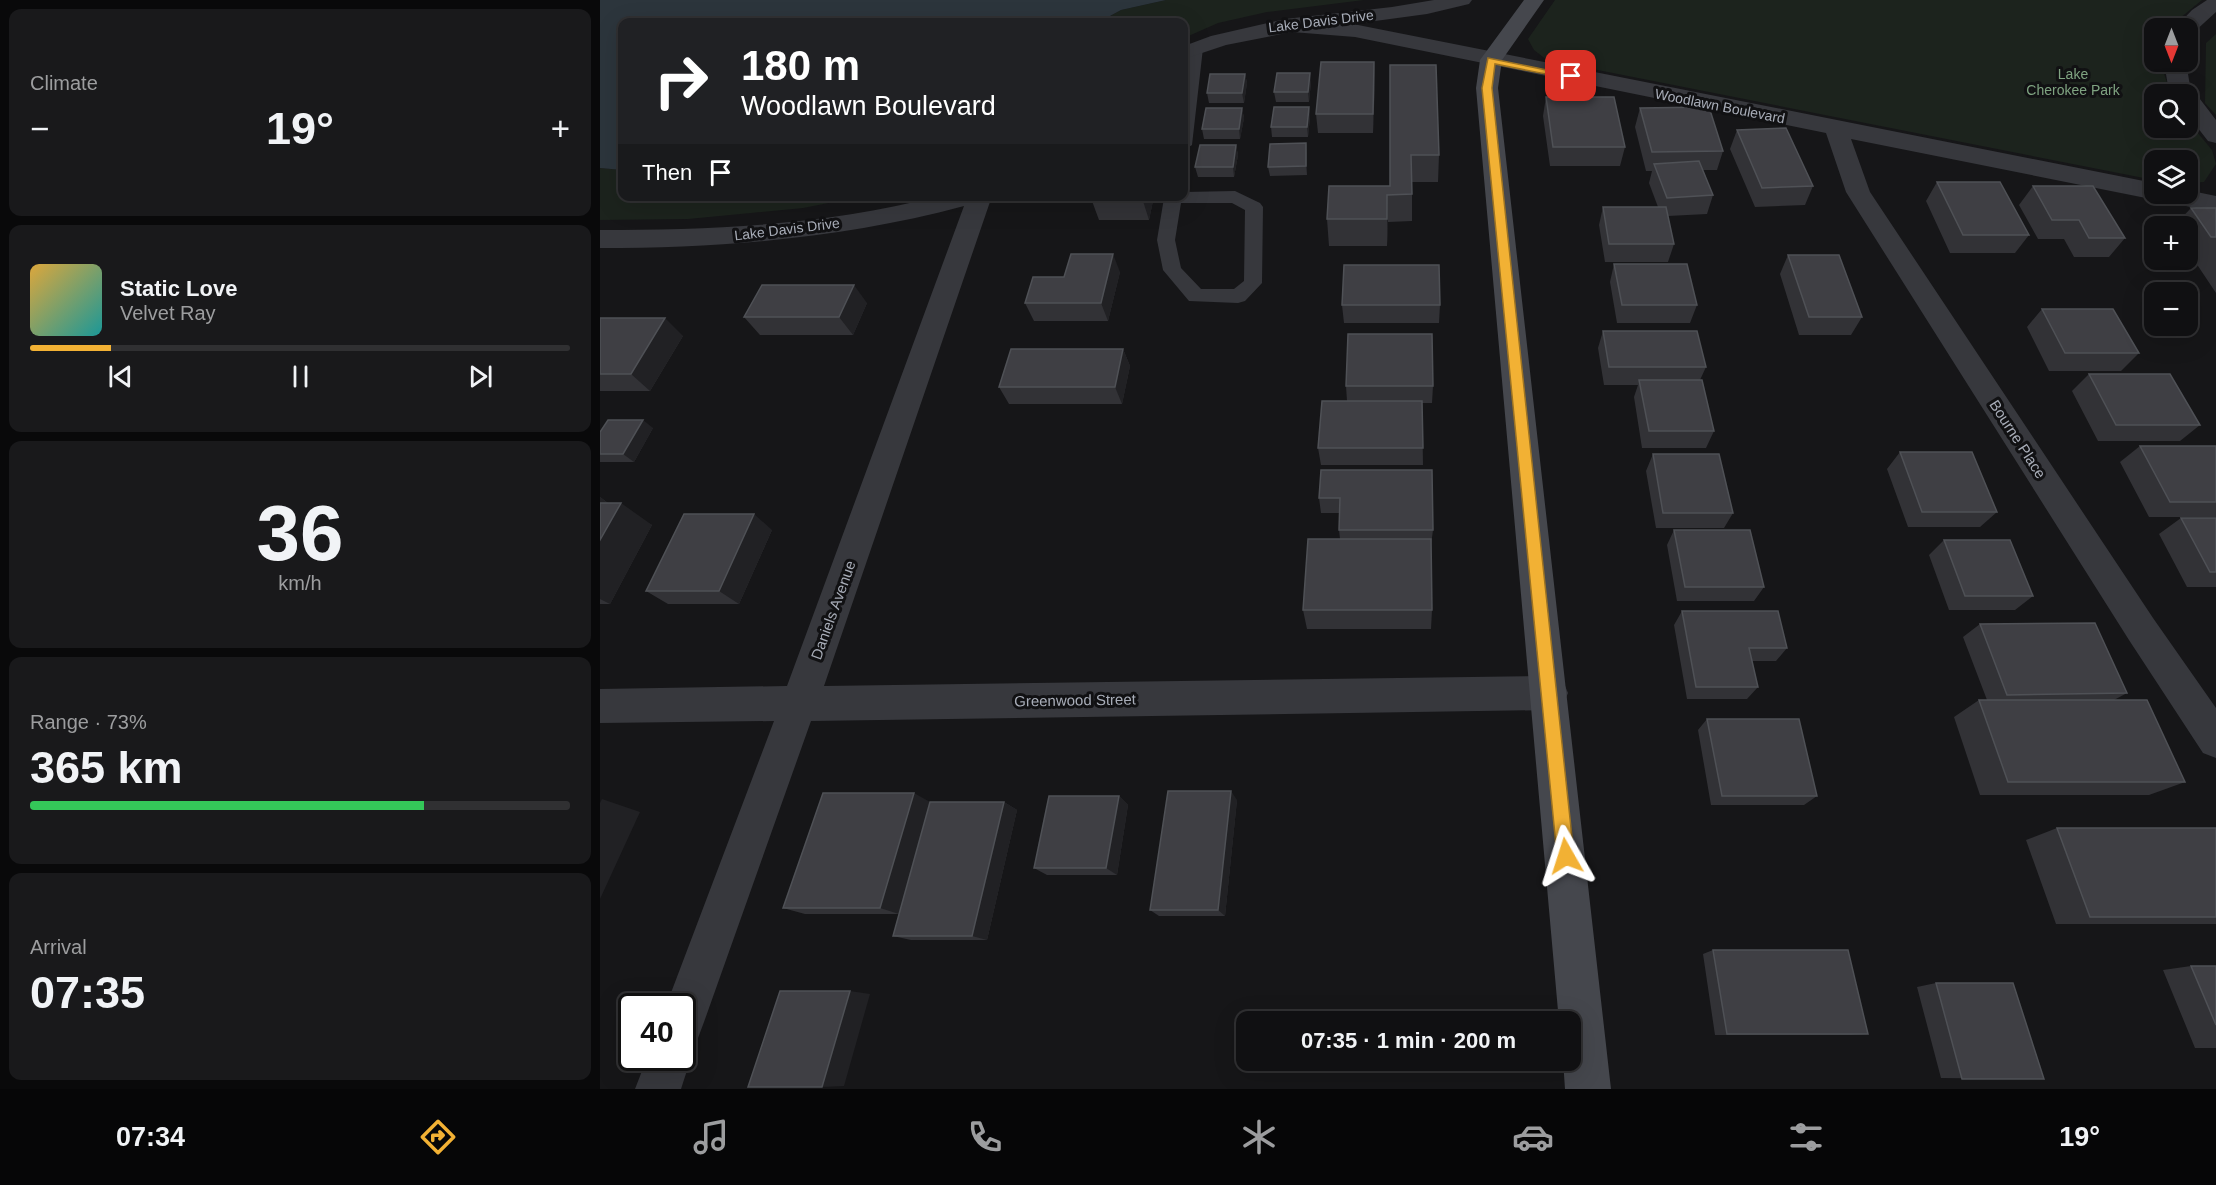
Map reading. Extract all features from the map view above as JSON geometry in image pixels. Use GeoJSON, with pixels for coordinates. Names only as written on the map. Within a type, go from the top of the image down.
{"type":"FeatureCollection","features":[{"type":"Feature","properties":{"kind":"street","name":"Lake Davis Drive"},"geometry":{"type":"LineString","coordinates":[[1190,50],[1219,39],[1285,25],[1414,9],[1462,0]]}},
{"type":"Feature","properties":{"kind":"street"},"geometry":{"type":"LineString","coordinates":[[1534,0],[1491,60],[1487,88],[1550,693],[1588,1089]]}},
{"type":"Feature","properties":{"kind":"street"},"geometry":{"type":"LineString","coordinates":[[2195,18],[2216,3]]}},
{"type":"Feature","properties":{"kind":"street","name":"Woodlawn Boulevard"},"geometry":{"type":"LineString","coordinates":[[1285,25],[1355,31],[2144,189]]}},
{"type":"Feature","properties":{"kind":"street"},"geometry":{"type":"LineString","coordinates":[[2198,113],[2216,136]]}},
{"type":"Feature","properties":{"kind":"street","name":"Bourne Place"},"geometry":{"type":"LineString","coordinates":[[1836,129],[1858,192],[2136,621],[2216,740]]}},
{"type":"Feature","properties":{"kind":"street","name":"Lake Davis Drive"},"geometry":{"type":"LineString","coordinates":[[600,239],[661,240],[768,233],[892,216],[950,201]]}},
{"type":"Feature","properties":{"kind":"street","name":"Daniels Avenue"},"geometry":{"type":"LineString","coordinates":[[693,993],[799,704],[978,201]]}},
{"type":"Feature","properties":{"kind":"street"},"geometry":{"type":"LineString","coordinates":[[2198,201],[2216,204]]}},
{"type":"Feature","properties":{"kind":"street","name":"Greenwood Street"},"geometry":{"type":"LineString","coordinates":[[600,705],[1550,693]]}},
{"type":"Feature","properties":{"kind":"street"},"geometry":{"type":"LineString","coordinates":[[658,1089],[664,1071]]}},
{"type":"Feature","properties":{"kind":"lane"},"geometry":{"type":"LineString","coordinates":[[1188,82],[1190,50]]}},
{"type":"Feature","properties":{"kind":"lane"},"geometry":{"type":"LineString","coordinates":[[1173,201],[1166,240],[1172,270],[1196,296],[1238,296],[1253,283],[1254,207],[1235,197],[1188,197]]}},
{"type":"Feature","properties":{"kind":"green space"},"geometry":{"type":"Polygon","coordinates":[[[1166,0],[1364,0],[1267,12],[1218,23],[1188,36],[1188,18],[1106,18],[1121,10],[1166,0]]]}},
{"type":"Feature","properties":{"kind":"green space","name":"Lake Cherokee Park"},"geometry":{"type":"Polygon","coordinates":[[[1555,0],[2202,0],[2180,18],[2144,18],[2144,72],[2163,72],[2168,84],[2144,84],[2144,138],[2198,138],[2198,133],[2212,150],[2216,164],[2204,182],[2198,182],[2198,150],[2144,150],[2144,178],[1547,60],[1534,50],[1528,39],[1555,0]]]}},
{"type":"Feature","properties":{"kind":"green space"},"geometry":{"type":"Polygon","coordinates":[[[2216,34],[2216,115],[2205,103],[2206,43],[2216,34]]]}},
{"type":"Feature","properties":{"kind":"green space"},"geometry":{"type":"Polygon","coordinates":[[[600,168],[618,170],[618,201],[839,201],[803,208],[688,219],[600,220],[600,168]]]}},
{"type":"Feature","properties":{"kind":"shaded area"},"geometry":{"type":"Polygon","coordinates":[[[600,0],[1166,0],[1121,10],[1106,18],[618,18],[618,170],[600,168],[600,0]]]}},
{"type":"Feature","properties":{"kind":"building"},"geometry":{"type":"Polygon","coordinates":[[[1321,62],[1374,62],[1373,114],[1316,114],[1321,62]]]}},
{"type":"Feature","properties":{"kind":"building"},"geometry":{"type":"Polygon","coordinates":[[[1390,65],[1436,65],[1439,155],[1411,155],[1412,194],[1387,195],[1387,219],[1327,219],[1329,186],[1390,186],[1390,65]]]}},
{"type":"Feature","properties":{"kind":"building"},"geometry":{"type":"Polygon","coordinates":[[[1277,73],[1310,73],[1308,92],[1274,92],[1277,73]]]}},
{"type":"Feature","properties":{"kind":"building"},"geometry":{"type":"Polygon","coordinates":[[[1210,74],[1245,74],[1242,93],[1207,93],[1210,74]]]}},
{"type":"Feature","properties":{"kind":"building"},"geometry":{"type":"Polygon","coordinates":[[[1546,97],[1614,97],[1625,147],[1553,147],[1546,97]]]}},
{"type":"Feature","properties":{"kind":"building"},"geometry":{"type":"Polygon","coordinates":[[[1274,107],[1309,107],[1307,127],[1271,127],[1274,107]]]}},
{"type":"Feature","properties":{"kind":"building"},"geometry":{"type":"Polygon","coordinates":[[[1709,107],[1723,151],[1652,152],[1640,108],[1709,107]]]}},
{"type":"Feature","properties":{"kind":"building"},"geometry":{"type":"Polygon","coordinates":[[[1206,108],[1242,108],[1239,129],[1202,129],[1206,108]]]}},
{"type":"Feature","properties":{"kind":"building"},"geometry":{"type":"Polygon","coordinates":[[[1786,128],[1813,186],[1762,188],[1737,130],[1786,128]]]}},
{"type":"Feature","properties":{"kind":"building"},"geometry":{"type":"Polygon","coordinates":[[[1306,143],[1306,166],[1268,167],[1270,144],[1306,143]]]}},
{"type":"Feature","properties":{"kind":"building"},"geometry":{"type":"Polygon","coordinates":[[[1200,145],[1236,145],[1233,167],[1195,167],[1200,145]]]}},
{"type":"Feature","properties":{"kind":"building"},"geometry":{"type":"Polygon","coordinates":[[[1699,161],[1713,195],[1667,198],[1654,164],[1699,161]]]}},
{"type":"Feature","properties":{"kind":"building"},"geometry":{"type":"Polygon","coordinates":[[[1937,182],[2000,182],[2029,235],[1963,235],[1937,182]]]}},
{"type":"Feature","properties":{"kind":"building"},"geometry":{"type":"Polygon","coordinates":[[[2033,186],[2093,186],[2125,238],[2089,238],[2079,220],[2052,220],[2033,186]]]}},
{"type":"Feature","properties":{"kind":"building"},"geometry":{"type":"Polygon","coordinates":[[[1603,207],[1666,207],[1674,244],[1609,244],[1603,207]]]}},
{"type":"Feature","properties":{"kind":"building"},"geometry":{"type":"Polygon","coordinates":[[[2191,208],[2216,208],[2216,237],[2211,237],[2191,208]]]}},
{"type":"Feature","properties":{"kind":"building"},"geometry":{"type":"Polygon","coordinates":[[[1071,254],[1113,254],[1101,303],[1025,303],[1033,277],[1064,277],[1071,254]]]}},
{"type":"Feature","properties":{"kind":"building"},"geometry":{"type":"Polygon","coordinates":[[[1788,255],[1839,255],[1862,317],[1809,317],[1788,255]]]}},
{"type":"Feature","properties":{"kind":"building"},"geometry":{"type":"Polygon","coordinates":[[[1614,264],[1687,264],[1697,305],[1622,305],[1614,264]]]}},
{"type":"Feature","properties":{"kind":"building"},"geometry":{"type":"Polygon","coordinates":[[[1344,265],[1439,265],[1440,305],[1342,305],[1344,265]]]}},
{"type":"Feature","properties":{"kind":"building"},"geometry":{"type":"Polygon","coordinates":[[[762,285],[854,285],[839,317],[744,317],[762,285]]]}},
{"type":"Feature","properties":{"kind":"building"},"geometry":{"type":"Polygon","coordinates":[[[2042,309],[2113,309],[2139,353],[2065,353],[2042,309]]]}},
{"type":"Feature","properties":{"kind":"building"},"geometry":{"type":"Polygon","coordinates":[[[600,318],[665,318],[631,374],[600,374],[600,318]]]}},
{"type":"Feature","properties":{"kind":"building"},"geometry":{"type":"Polygon","coordinates":[[[1603,331],[1697,331],[1706,367],[1609,367],[1603,331]]]}},
{"type":"Feature","properties":{"kind":"building"},"geometry":{"type":"Polygon","coordinates":[[[1348,334],[1432,334],[1433,386],[1346,386],[1348,334]]]}},
{"type":"Feature","properties":{"kind":"building"},"geometry":{"type":"Polygon","coordinates":[[[1011,349],[1123,349],[1115,387],[999,387],[1011,349]]]}},
{"type":"Feature","properties":{"kind":"building"},"geometry":{"type":"Polygon","coordinates":[[[2089,374],[2170,374],[2200,425],[2116,425],[2089,374]]]}},
{"type":"Feature","properties":{"kind":"building"},"geometry":{"type":"Polygon","coordinates":[[[1639,380],[1702,380],[1714,431],[1649,431],[1639,380]]]}},
{"type":"Feature","properties":{"kind":"building"},"geometry":{"type":"Polygon","coordinates":[[[1322,401],[1422,401],[1423,448],[1318,448],[1322,401]]]}},
{"type":"Feature","properties":{"kind":"building"},"geometry":{"type":"Polygon","coordinates":[[[608,420],[643,420],[623,454],[600,454],[600,432],[608,420]]]}},
{"type":"Feature","properties":{"kind":"building"},"geometry":{"type":"Polygon","coordinates":[[[2140,446],[2216,446],[2216,502],[2170,502],[2140,446]]]}},
{"type":"Feature","properties":{"kind":"building"},"geometry":{"type":"Polygon","coordinates":[[[1900,452],[1972,452],[1997,512],[1922,512],[1900,452]]]}},
{"type":"Feature","properties":{"kind":"building"},"geometry":{"type":"Polygon","coordinates":[[[1653,454],[1719,454],[1733,513],[1663,513],[1653,454]]]}},
{"type":"Feature","properties":{"kind":"building"},"geometry":{"type":"Polygon","coordinates":[[[1321,470],[1432,470],[1433,530],[1339,530],[1340,498],[1319,498],[1321,470]]]}},
{"type":"Feature","properties":{"kind":"building"},"geometry":{"type":"Polygon","coordinates":[[[600,503],[621,503],[600,540],[600,503]]]}},
{"type":"Feature","properties":{"kind":"building"},"geometry":{"type":"Polygon","coordinates":[[[684,514],[754,514],[719,591],[646,591],[684,514]]]}},
{"type":"Feature","properties":{"kind":"building"},"geometry":{"type":"Polygon","coordinates":[[[2181,518],[2216,518],[2216,572],[2210,572],[2181,518]]]}},
{"type":"Feature","properties":{"kind":"building"},"geometry":{"type":"Polygon","coordinates":[[[1674,530],[1750,530],[1764,587],[1685,587],[1674,530]]]}},
{"type":"Feature","properties":{"kind":"building"},"geometry":{"type":"Polygon","coordinates":[[[1308,539],[1431,539],[1432,610],[1303,610],[1308,539]]]}},
{"type":"Feature","properties":{"kind":"building"},"geometry":{"type":"Polygon","coordinates":[[[1944,540],[2010,540],[2033,596],[1965,596],[1944,540]]]}},
{"type":"Feature","properties":{"kind":"building"},"geometry":{"type":"Polygon","coordinates":[[[1682,611],[1778,611],[1787,648],[1749,648],[1758,687],[1696,687],[1682,611]]]}},
{"type":"Feature","properties":{"kind":"building"},"geometry":{"type":"Polygon","coordinates":[[[2095,623],[2127,693],[2007,695],[1980,624],[2095,623]]]}},
{"type":"Feature","properties":{"kind":"building"},"geometry":{"type":"Polygon","coordinates":[[[1979,700],[2147,700],[2185,782],[2008,782],[1979,700]]]}},
{"type":"Feature","properties":{"kind":"building"},"geometry":{"type":"Polygon","coordinates":[[[1707,719],[1799,719],[1817,796],[1722,796],[1707,719]]]}},
{"type":"Feature","properties":{"kind":"building"},"geometry":{"type":"Polygon","coordinates":[[[1168,791],[1231,791],[1218,910],[1150,910],[1168,791]]]}},
{"type":"Feature","properties":{"kind":"building"},"geometry":{"type":"Polygon","coordinates":[[[823,793],[914,793],[880,908],[783,908],[823,793]]]}},
{"type":"Feature","properties":{"kind":"building"},"geometry":{"type":"Polygon","coordinates":[[[1049,796],[1119,796],[1106,868],[1034,868],[1049,796]]]}},
{"type":"Feature","properties":{"kind":"building"},"geometry":{"type":"Polygon","coordinates":[[[930,802],[1004,802],[972,936],[893,936],[930,802]]]}},
{"type":"Feature","properties":{"kind":"building"},"geometry":{"type":"Polygon","coordinates":[[[2057,828],[2216,828],[2216,917],[2090,917],[2057,828]]]}},
{"type":"Feature","properties":{"kind":"building"},"geometry":{"type":"Polygon","coordinates":[[[1713,950],[1848,950],[1868,1034],[1727,1034],[1713,950]]]}},
{"type":"Feature","properties":{"kind":"building"},"geometry":{"type":"Polygon","coordinates":[[[2191,966],[2216,966],[2216,1025],[2191,966]]]}},
{"type":"Feature","properties":{"kind":"building"},"geometry":{"type":"Polygon","coordinates":[[[1936,983],[2013,983],[2044,1079],[1962,1079],[1936,983]]]}},
{"type":"Feature","properties":{"kind":"building"},"geometry":{"type":"Polygon","coordinates":[[[780,991],[850,991],[822,1087],[748,1087],[780,991]]]}},
{"type":"Feature","properties":{"kind":"route"},"geometry":{"type":"LineString","coordinates":[[1566,856],[1487,88],[1491,60],[1571,76]]}}]}
